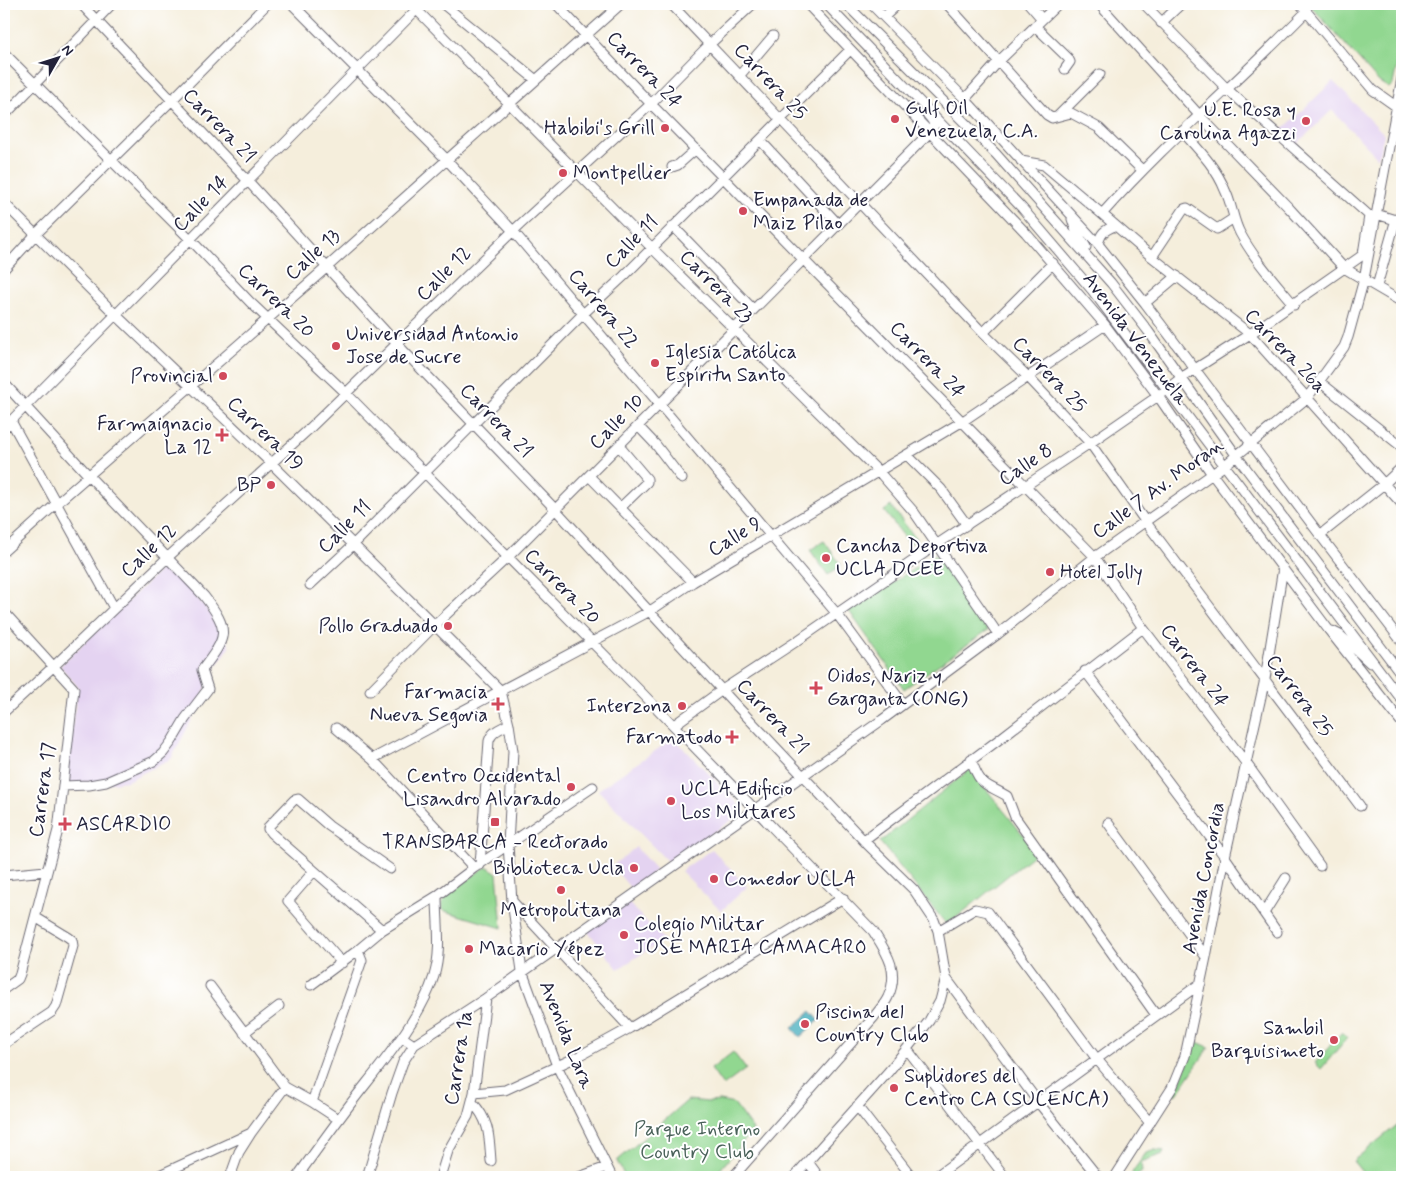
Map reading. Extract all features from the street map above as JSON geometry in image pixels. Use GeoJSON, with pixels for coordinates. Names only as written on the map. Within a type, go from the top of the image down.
{"type":"FeatureCollection","features":[{"type":"Feature","properties":{"kind":"street","name":"Carrera 21"},"geometry":{"type":"LineString","coordinates":[[81,4],[248,181],[397,344],[475,423],[722,690],[914,890],[934,920],[938,931],[946,978]]}},
{"type":"Feature","properties":{"kind":"street"},"geometry":{"type":"LineString","coordinates":[[4,116],[112,4]]}},
{"type":"Feature","properties":{"kind":"street"},"geometry":{"type":"LineString","coordinates":[[4,269],[36,234],[172,101],[267,4]]}},
{"type":"Feature","properties":{"kind":"street","name":"Carrera 22"},"geometry":{"type":"LineString","coordinates":[[292,4],[446,159],[513,231],[837,614],[902,704]]}},
{"type":"Feature","properties":{"kind":"street"},"geometry":{"type":"LineString","coordinates":[[443,4],[536,80]]}},
{"type":"Feature","properties":{"kind":"street","name":"Carrera 24"},"geometry":{"type":"LineString","coordinates":[[556,4],[651,104],[1095,556],[1143,628],[1246,763],[1320,866]]}},
{"type":"Feature","properties":{"kind":"street","name":"Calle 13"},"geometry":{"type":"LineString","coordinates":[[4,551],[326,268],[621,4]]}},
{"type":"Feature","properties":{"kind":"street","name":"Carrera 25"},"geometry":{"type":"LineString","coordinates":[[671,4],[1090,443],[1145,520],[1360,806]]}},
{"type":"Feature","properties":{"kind":"street","name":"Calle 12"},"geometry":{"type":"LineString","coordinates":[[4,712],[167,558],[272,464],[513,231],[651,104],[710,44],[753,4]]}},
{"type":"Feature","properties":{"kind":"street","name":"Avenida Venezuela"},"geometry":{"type":"LineString","coordinates":[[807,4],[1026,233],[1105,324],[1212,474],[1328,629],[1402,723]]}},
{"type":"Feature","properties":{"kind":"street","name":"Avenida Venezuela"},"geometry":{"type":"LineString","coordinates":[[826,4],[915,94],[1029,215],[1092,290],[1168,388],[1402,700]]}},
{"type":"Feature","properties":{"kind":"street","name":"Avenida Venezuela"},"geometry":{"type":"LineString","coordinates":[[846,4],[989,147],[1097,267],[1148,331],[1236,454],[1402,675]]}},
{"type":"Feature","properties":{"kind":"street","name":"Avenida Venezuela"},"geometry":{"type":"LineString","coordinates":[[871,4],[965,99],[1098,244],[1196,369],[1250,444],[1402,642]]}},
{"type":"Feature","properties":{"kind":"street"},"geometry":{"type":"LineString","coordinates":[[884,17],[898,4]]}},
{"type":"Feature","properties":{"kind":"street"},"geometry":{"type":"LineString","coordinates":[[947,4],[1047,115],[1052,118],[1072,113],[1092,124],[1142,170]]}},
{"type":"Feature","properties":{"kind":"street"},"geometry":{"type":"LineString","coordinates":[[1029,4],[1042,19]]}},
{"type":"Feature","properties":{"kind":"street"},"geometry":{"type":"LineString","coordinates":[[965,99],[998,62],[1058,4]]}},
{"type":"Feature","properties":{"kind":"street"},"geometry":{"type":"LineString","coordinates":[[1099,4],[1200,116],[1290,208],[1344,268],[1402,302]]}},
{"type":"Feature","properties":{"kind":"street"},"geometry":{"type":"LineString","coordinates":[[1144,4],[1227,89],[1374,217],[1399,220],[1377,286]]}},
{"type":"Feature","properties":{"kind":"street"},"geometry":{"type":"LineString","coordinates":[[1161,23],[1181,4]]}},
{"type":"Feature","properties":{"kind":"street","name":"Calle 14"},"geometry":{"type":"LineString","coordinates":[[7,425],[358,69],[416,6]]}},
{"type":"Feature","properties":{"kind":"street","name":"Carrera 23"},"geometry":{"type":"LineString","coordinates":[[416,6],[508,104],[879,472],[914,512],[998,634]]}},
{"type":"Feature","properties":{"kind":"street"},"geometry":{"type":"LineString","coordinates":[[1104,216],[1142,170],[1227,89],[1303,7],[1373,90],[1397,107]]}},
{"type":"Feature","properties":{"kind":"street"},"geometry":{"type":"LineString","coordinates":[[1035,26],[1068,58],[1070,62],[1064,69]]}},
{"type":"Feature","properties":{"kind":"street"},"geometry":{"type":"LineString","coordinates":[[740,75],[773,36]]}},
{"type":"Feature","properties":{"kind":"street","name":"Calle 11"},"geometry":{"type":"LineString","coordinates":[[310,585],[353,545],[850,50]]}},
{"type":"Feature","properties":{"kind":"street","name":"Carrera 20"},"geometry":{"type":"LineString","coordinates":[[4,53],[267,318],[346,393],[674,725],[873,931],[887,954],[894,974],[888,997],[874,1017],[732,1177]]}},
{"type":"Feature","properties":{"kind":"street"},"geometry":{"type":"LineString","coordinates":[[1056,117],[1100,74]]}},
{"type":"Feature","properties":{"kind":"street","name":"Calle 7 Av. Moran"},"geometry":{"type":"LineString","coordinates":[[756,809],[998,634],[1095,556],[1225,465],[1236,454],[1307,398],[1344,347],[1364,279],[1374,217],[1402,78]]}},
{"type":"Feature","properties":{"kind":"street"},"geometry":{"type":"LineString","coordinates":[[915,94],[917,102],[933,122],[934,128],[929,132]]}},
{"type":"Feature","properties":{"kind":"street"},"geometry":{"type":"LineString","coordinates":[[1182,131],[1208,160],[1221,180],[1244,241],[1294,305]]}},
{"type":"Feature","properties":{"kind":"street","name":"Calle 10"},"geometry":{"type":"LineString","coordinates":[[370,691],[435,624],[508,557],[619,446],[929,132]]}},
{"type":"Feature","properties":{"kind":"street"},"geometry":{"type":"LineString","coordinates":[[760,140],[838,224]]}},
{"type":"Feature","properties":{"kind":"street"},"geometry":{"type":"LineString","coordinates":[[672,167],[678,165],[696,150]]}},
{"type":"Feature","properties":{"kind":"street","name":"Carrera 26a"},"geometry":{"type":"LineString","coordinates":[[1022,161],[1044,165],[1115,226],[1250,334],[1402,504]]}},
{"type":"Feature","properties":{"kind":"street","name":"Carrera 19"},"geometry":{"type":"LineString","coordinates":[[4,203],[115,314],[272,464],[435,624],[501,691]]}},
{"type":"Feature","properties":{"kind":"street"},"geometry":{"type":"LineString","coordinates":[[1152,256],[1184,209],[1187,208],[1217,230],[1234,218]]}},
{"type":"Feature","properties":{"kind":"street"},"geometry":{"type":"LineString","coordinates":[[1071,215],[1076,231],[1097,267]]}},
{"type":"Feature","properties":{"kind":"street","name":"Calle 8"},"geometry":{"type":"LineString","coordinates":[[674,725],[722,690],[1090,443],[1181,378],[1294,305],[1363,254],[1374,217]]}},
{"type":"Feature","properties":{"kind":"street"},"geometry":{"type":"LineString","coordinates":[[673,226],[753,309]]}},
{"type":"Feature","properties":{"kind":"street"},"geometry":{"type":"LineString","coordinates":[[1098,244],[1102,233],[1115,226]]}},
{"type":"Feature","properties":{"kind":"street"},"geometry":{"type":"LineString","coordinates":[[983,333],[1053,263]]}},
{"type":"Feature","properties":{"kind":"street"},"geometry":{"type":"LineString","coordinates":[[1145,303],[1177,276]]}},
{"type":"Feature","properties":{"kind":"street","name":"Calle 9"},"geometry":{"type":"LineString","coordinates":[[372,759],[650,611],[693,582],[963,421],[1105,324]]}},
{"type":"Feature","properties":{"kind":"street"},"geometry":{"type":"LineString","coordinates":[[1320,382],[1402,447]]}},
{"type":"Feature","properties":{"kind":"street"},"geometry":{"type":"LineString","coordinates":[[4,383],[88,476],[204,596],[222,626],[223,636],[220,645],[202,670],[208,689],[163,753],[154,760],[106,782],[63,786]]}},
{"type":"Feature","properties":{"kind":"street"},"geometry":{"type":"LineString","coordinates":[[7,425],[56,504],[114,608]]}},
{"type":"Feature","properties":{"kind":"street"},"geometry":{"type":"LineString","coordinates":[[638,426],[682,479]]}},
{"type":"Feature","properties":{"kind":"street"},"geometry":{"type":"LineString","coordinates":[[619,446],[647,479],[647,482],[620,508]]}},
{"type":"Feature","properties":{"kind":"street"},"geometry":{"type":"LineString","coordinates":[[907,455],[941,489],[967,525]]}},
{"type":"Feature","properties":{"kind":"street"},"geometry":{"type":"LineString","coordinates":[[1320,535],[1384,484],[1402,467]]}},
{"type":"Feature","properties":{"kind":"street"},"geometry":{"type":"LineString","coordinates":[[589,476],[693,582]]}},
{"type":"Feature","properties":{"kind":"street","name":"Avenida Concordia"},"geometry":{"type":"LineString","coordinates":[[1115,1177],[1120,1173],[1172,1088],[1185,1056],[1225,857],[1265,679],[1283,568]]}},
{"type":"Feature","properties":{"kind":"street","name":"Carrera 17"},"geometry":{"type":"LineString","coordinates":[[4,612],[74,690],[58,830],[20,974],[18,979],[4,989]]}},
{"type":"Feature","properties":{"kind":"street"},"geometry":{"type":"LineString","coordinates":[[864,840],[997,741],[1143,628]]}},
{"type":"Feature","properties":{"kind":"street"},"geometry":{"type":"LineString","coordinates":[[1328,629],[1340,635],[1385,677]]}},
{"type":"Feature","properties":{"kind":"street"},"geometry":{"type":"LineString","coordinates":[[1085,671],[1225,857],[1278,932]]}},
{"type":"Feature","properties":{"kind":"street","name":"Avenida Lara"},"geometry":{"type":"LineString","coordinates":[[501,691],[513,751],[508,845],[512,901],[522,971],[557,1066],[612,1177]]}},
{"type":"Feature","properties":{"kind":"street"},"geometry":{"type":"LineString","coordinates":[[477,867],[489,742],[495,730],[509,724]]}},
{"type":"Feature","properties":{"kind":"street"},"geometry":{"type":"LineString","coordinates":[[336,728],[372,759],[477,867]]}},
{"type":"Feature","properties":{"kind":"street"},"geometry":{"type":"LineString","coordinates":[[971,760],[976,774],[988,787],[1008,796],[1015,817],[1156,1015]]}},
{"type":"Feature","properties":{"kind":"street"},"geometry":{"type":"LineString","coordinates":[[311,985],[382,930],[436,896],[593,787]]}},
{"type":"Feature","properties":{"kind":"street"},"geometry":{"type":"LineString","coordinates":[[382,930],[268,829],[269,826],[294,800],[298,799],[329,826],[390,869]]}},
{"type":"Feature","properties":{"kind":"street","name":"Carrera 1a"},"geometry":{"type":"LineString","coordinates":[[440,1177],[448,1151],[468,1116],[473,1098],[486,998],[756,809]]}},
{"type":"Feature","properties":{"kind":"street"},"geometry":{"type":"LineString","coordinates":[[1108,823],[1206,957]]}},
{"type":"Feature","properties":{"kind":"street"},"geometry":{"type":"LineString","coordinates":[[4,875],[46,871]]}},
{"type":"Feature","properties":{"kind":"street"},"geometry":{"type":"LineString","coordinates":[[314,871],[288,901],[342,962]]}},
{"type":"Feature","properties":{"kind":"street"},"geometry":{"type":"LineString","coordinates":[[1264,913],[1286,878]]}},
{"type":"Feature","properties":{"kind":"street"},"geometry":{"type":"LineString","coordinates":[[297,1177],[402,1037],[426,996],[435,975],[440,938],[436,896]]}},
{"type":"Feature","properties":{"kind":"street"},"geometry":{"type":"LineString","coordinates":[[491,1161],[487,1124],[473,1098],[505,1090],[579,1056],[630,1028],[843,898]]}},
{"type":"Feature","properties":{"kind":"street"},"geometry":{"type":"LineString","coordinates":[[512,901],[630,1028]]}},
{"type":"Feature","properties":{"kind":"street"},"geometry":{"type":"LineString","coordinates":[[938,931],[975,909],[988,912],[1096,1058],[1150,1123]]}},
{"type":"Feature","properties":{"kind":"street"},"geometry":{"type":"LineString","coordinates":[[4,1044],[52,1012],[56,1006],[73,946],[72,940],[68,936],[36,917]]}},
{"type":"Feature","properties":{"kind":"street"},"geometry":{"type":"LineString","coordinates":[[312,1102],[362,960],[358,950]]}},
{"type":"Feature","properties":{"kind":"street"},"geometry":{"type":"LineString","coordinates":[[794,1177],[907,1049],[929,1021],[940,1001],[946,978]]}},
{"type":"Feature","properties":{"kind":"street"},"geometry":{"type":"LineString","coordinates":[[946,978],[1038,1102],[1098,1177]]}},
{"type":"Feature","properties":{"kind":"street"},"geometry":{"type":"LineString","coordinates":[[935,1177],[1201,982]]}},
{"type":"Feature","properties":{"kind":"street"},"geometry":{"type":"LineString","coordinates":[[210,986],[285,1087],[312,1102],[338,1120]]}},
{"type":"Feature","properties":{"kind":"street"},"geometry":{"type":"LineString","coordinates":[[367,1177],[400,1070],[414,1045],[486,998]]}},
{"type":"Feature","properties":{"kind":"street"},"geometry":{"type":"LineString","coordinates":[[244,1033],[279,1006]]}},
{"type":"Feature","properties":{"kind":"street"},"geometry":{"type":"LineString","coordinates":[[402,1037],[414,1045]]}},
{"type":"Feature","properties":{"kind":"street"},"geometry":{"type":"LineString","coordinates":[[907,1049],[1004,1177]]}},
{"type":"Feature","properties":{"kind":"street"},"geometry":{"type":"LineString","coordinates":[[230,1177],[239,1152],[285,1087]]}},
{"type":"Feature","properties":{"kind":"street"},"geometry":{"type":"LineString","coordinates":[[857,1106],[912,1177]]}},
{"type":"Feature","properties":{"kind":"street"},"geometry":{"type":"LineString","coordinates":[[155,1177],[251,1133]]}},
{"type":"Feature","properties":{"kind":"street"},"geometry":{"type":"LineString","coordinates":[[808,1162],[819,1177]]}},
{"type":"Feature","properties":{"kind":"street"},"geometry":{"type":"LineString","coordinates":[[579,1177],[607,1168]]}},
{"type":"Feature","properties":{"kind":"shaded area","name":"U.E. Rosa y Carolina Agazzi"},"geometry":{"type":"Polygon","coordinates":[[[1333,81],[1384,134],[1378,158],[1332,110],[1296,145],[1280,132],[1333,81]]]}},
{"type":"Feature","properties":{"kind":"shaded area"},"geometry":{"type":"Polygon","coordinates":[[[168,563],[222,627],[230,647],[212,672],[197,710],[171,759],[127,781],[63,789],[78,687],[60,666],[168,563]]]}},
{"type":"Feature","properties":{"kind":"shaded area","name":"UCLA Edificio Los Militares"},"geometry":{"type":"Polygon","coordinates":[[[674,738],[745,811],[669,863],[598,790],[674,738]]]}},
{"type":"Feature","properties":{"kind":"shaded area","name":"Biblioteca Ucla"},"geometry":{"type":"Polygon","coordinates":[[[636,847],[656,870],[632,890],[612,866],[636,847]]]}},
{"type":"Feature","properties":{"kind":"shaded area","name":"Comedor UCLA"},"geometry":{"type":"Polygon","coordinates":[[[712,849],[747,887],[721,911],[681,871],[712,849]]]}},
{"type":"Feature","properties":{"kind":"shaded area","name":"Colegio Militar JOSE MARIA CAMACARO"},"geometry":{"type":"Polygon","coordinates":[[[628,902],[664,940],[618,969],[586,929],[628,902]]]}},
{"type":"Feature","properties":{"kind":"green space"},"geometry":{"type":"Polygon","coordinates":[[[1309,4],[1402,4],[1402,40],[1393,84],[1389,88],[1379,82],[1309,4]]]}},
{"type":"Feature","properties":{"kind":"green space"},"geometry":{"type":"Polygon","coordinates":[[[891,506],[916,539],[910,544],[884,511],[891,506]]]}},
{"type":"Feature","properties":{"kind":"green space","name":"Cancha Deportiva UCLA DCEE"},"geometry":{"type":"Polygon","coordinates":[[[824,541],[841,565],[828,575],[810,550],[824,541]]]}},
{"type":"Feature","properties":{"kind":"green space"},"geometry":{"type":"Polygon","coordinates":[[[935,555],[988,630],[904,689],[849,611],[935,555]]]}},
{"type":"Feature","properties":{"kind":"green space"},"geometry":{"type":"Polygon","coordinates":[[[970,769],[1037,852],[947,925],[880,842],[970,769]]]}},
{"type":"Feature","properties":{"kind":"green space"},"geometry":{"type":"Polygon","coordinates":[[[487,867],[497,873],[502,928],[442,910],[442,903],[446,896],[487,867]]]}},
{"type":"Feature","properties":{"kind":"green space"},"geometry":{"type":"Polygon","coordinates":[[[1342,1032],[1347,1038],[1321,1069],[1315,1063],[1342,1032]]]}},
{"type":"Feature","properties":{"kind":"green space"},"geometry":{"type":"Polygon","coordinates":[[[1197,1042],[1209,1047],[1178,1093],[1174,1095],[1197,1042]]]}},
{"type":"Feature","properties":{"kind":"green space"},"geometry":{"type":"Polygon","coordinates":[[[733,1052],[746,1069],[723,1086],[711,1069],[733,1052]]]}},
{"type":"Feature","properties":{"kind":"green space","name":"Parque Interno Country Club"},"geometry":{"type":"Polygon","coordinates":[[[688,1100],[720,1101],[734,1104],[753,1130],[714,1177],[625,1177],[617,1161],[688,1100]]]}},
{"type":"Feature","properties":{"kind":"green space"},"geometry":{"type":"Polygon","coordinates":[[[1402,1121],[1402,1177],[1366,1177],[1353,1161],[1402,1121]]]}},
{"type":"Feature","properties":{"kind":"green space"},"geometry":{"type":"Polygon","coordinates":[[[1155,1150],[1164,1151],[1163,1154],[1141,1162],[1142,1172],[1135,1177],[1131,1177],[1146,1153],[1155,1150]]]}},
{"type":"Feature","properties":{"kind":"water","name":"Piscina del Country Club"},"geometry":{"type":"Polygon","coordinates":[[[811,1011],[819,1020],[800,1037],[792,1028],[811,1011]]]}},
{"type":"Feature","properties":{"kind":"place","name":"Gulf Oil Venezuela, C.A."},"geometry":{"type":"Point","coordinates":[895,119]}},
{"type":"Feature","properties":{"kind":"place","name":"U.E. Rosa y Carolina Agazzi"},"geometry":{"type":"Point","coordinates":[1306,121]}},
{"type":"Feature","properties":{"kind":"place","name":"Habibi's Grill"},"geometry":{"type":"Point","coordinates":[665,128]}},
{"type":"Feature","properties":{"kind":"place","name":"Montpellier"},"geometry":{"type":"Point","coordinates":[563,173]}},
{"type":"Feature","properties":{"kind":"place","name":"Empanada de Maiz Pilao"},"geometry":{"type":"Point","coordinates":[743,211]}},
{"type":"Feature","properties":{"kind":"place","name":"Universidad Antonio Jose de Sucre"},"geometry":{"type":"Point","coordinates":[336,346]}},
{"type":"Feature","properties":{"kind":"place","name":"Iglesia Católica Espíritu Santo"},"geometry":{"type":"Point","coordinates":[655,363]}},
{"type":"Feature","properties":{"kind":"place","name":"Provincial"},"geometry":{"type":"Point","coordinates":[223,376]}},
{"type":"Feature","properties":{"kind":"place","name":"Farmaignacio La 12"},"geometry":{"type":"Point","coordinates":[222,435]}},
{"type":"Feature","properties":{"kind":"place","name":"BP"},"geometry":{"type":"Point","coordinates":[271,485]}},
{"type":"Feature","properties":{"kind":"place","name":"Cancha Deportiva UCLA DCEE"},"geometry":{"type":"Point","coordinates":[826,558]}},
{"type":"Feature","properties":{"kind":"place","name":"Hotel Jolly"},"geometry":{"type":"Point","coordinates":[1050,572]}},
{"type":"Feature","properties":{"kind":"place","name":"Pollo Graduado"},"geometry":{"type":"Point","coordinates":[448,626]}},
{"type":"Feature","properties":{"kind":"place","name":"Oidos, Nariz y Garganta (ONG)"},"geometry":{"type":"Point","coordinates":[816,688]}},
{"type":"Feature","properties":{"kind":"place","name":"Farmacia Nueva Segovia"},"geometry":{"type":"Point","coordinates":[498,704]}},
{"type":"Feature","properties":{"kind":"place","name":"Interzona"},"geometry":{"type":"Point","coordinates":[682,706]}},
{"type":"Feature","properties":{"kind":"place","name":"Farmatodo"},"geometry":{"type":"Point","coordinates":[732,737]}},
{"type":"Feature","properties":{"kind":"place","name":"Centro Occidental Lisandro Alvarado"},"geometry":{"type":"Point","coordinates":[571,787]}},
{"type":"Feature","properties":{"kind":"place","name":"UCLA Edificio Los Militares"},"geometry":{"type":"Point","coordinates":[671,801]}},
{"type":"Feature","properties":{"kind":"place","name":"TRANSBARCA - Rectorado"},"geometry":{"type":"Point","coordinates":[495,822]}},
{"type":"Feature","properties":{"kind":"place","name":"ASCARDIO"},"geometry":{"type":"Point","coordinates":[65,824]}},
{"type":"Feature","properties":{"kind":"place","name":"Biblioteca Ucla"},"geometry":{"type":"Point","coordinates":[634,868]}},
{"type":"Feature","properties":{"kind":"place","name":"Comedor UCLA"},"geometry":{"type":"Point","coordinates":[714,879]}},
{"type":"Feature","properties":{"kind":"place","name":"Metropolitana"},"geometry":{"type":"Point","coordinates":[561,890]}},
{"type":"Feature","properties":{"kind":"place","name":"Colegio Militar JOSE MARIA CAMACARO"},"geometry":{"type":"Point","coordinates":[624,935]}},
{"type":"Feature","properties":{"kind":"place","name":"Macario Yépez"},"geometry":{"type":"Point","coordinates":[469,949]}},
{"type":"Feature","properties":{"kind":"place","name":"Piscina del Country Club"},"geometry":{"type":"Point","coordinates":[805,1024]}},
{"type":"Feature","properties":{"kind":"place","name":"Sambil Barquisimeto"},"geometry":{"type":"Point","coordinates":[1334,1040]}},
{"type":"Feature","properties":{"kind":"place","name":"Suplidores del Centro CA (SUCENCA)"},"geometry":{"type":"Point","coordinates":[894,1088]}}]}
